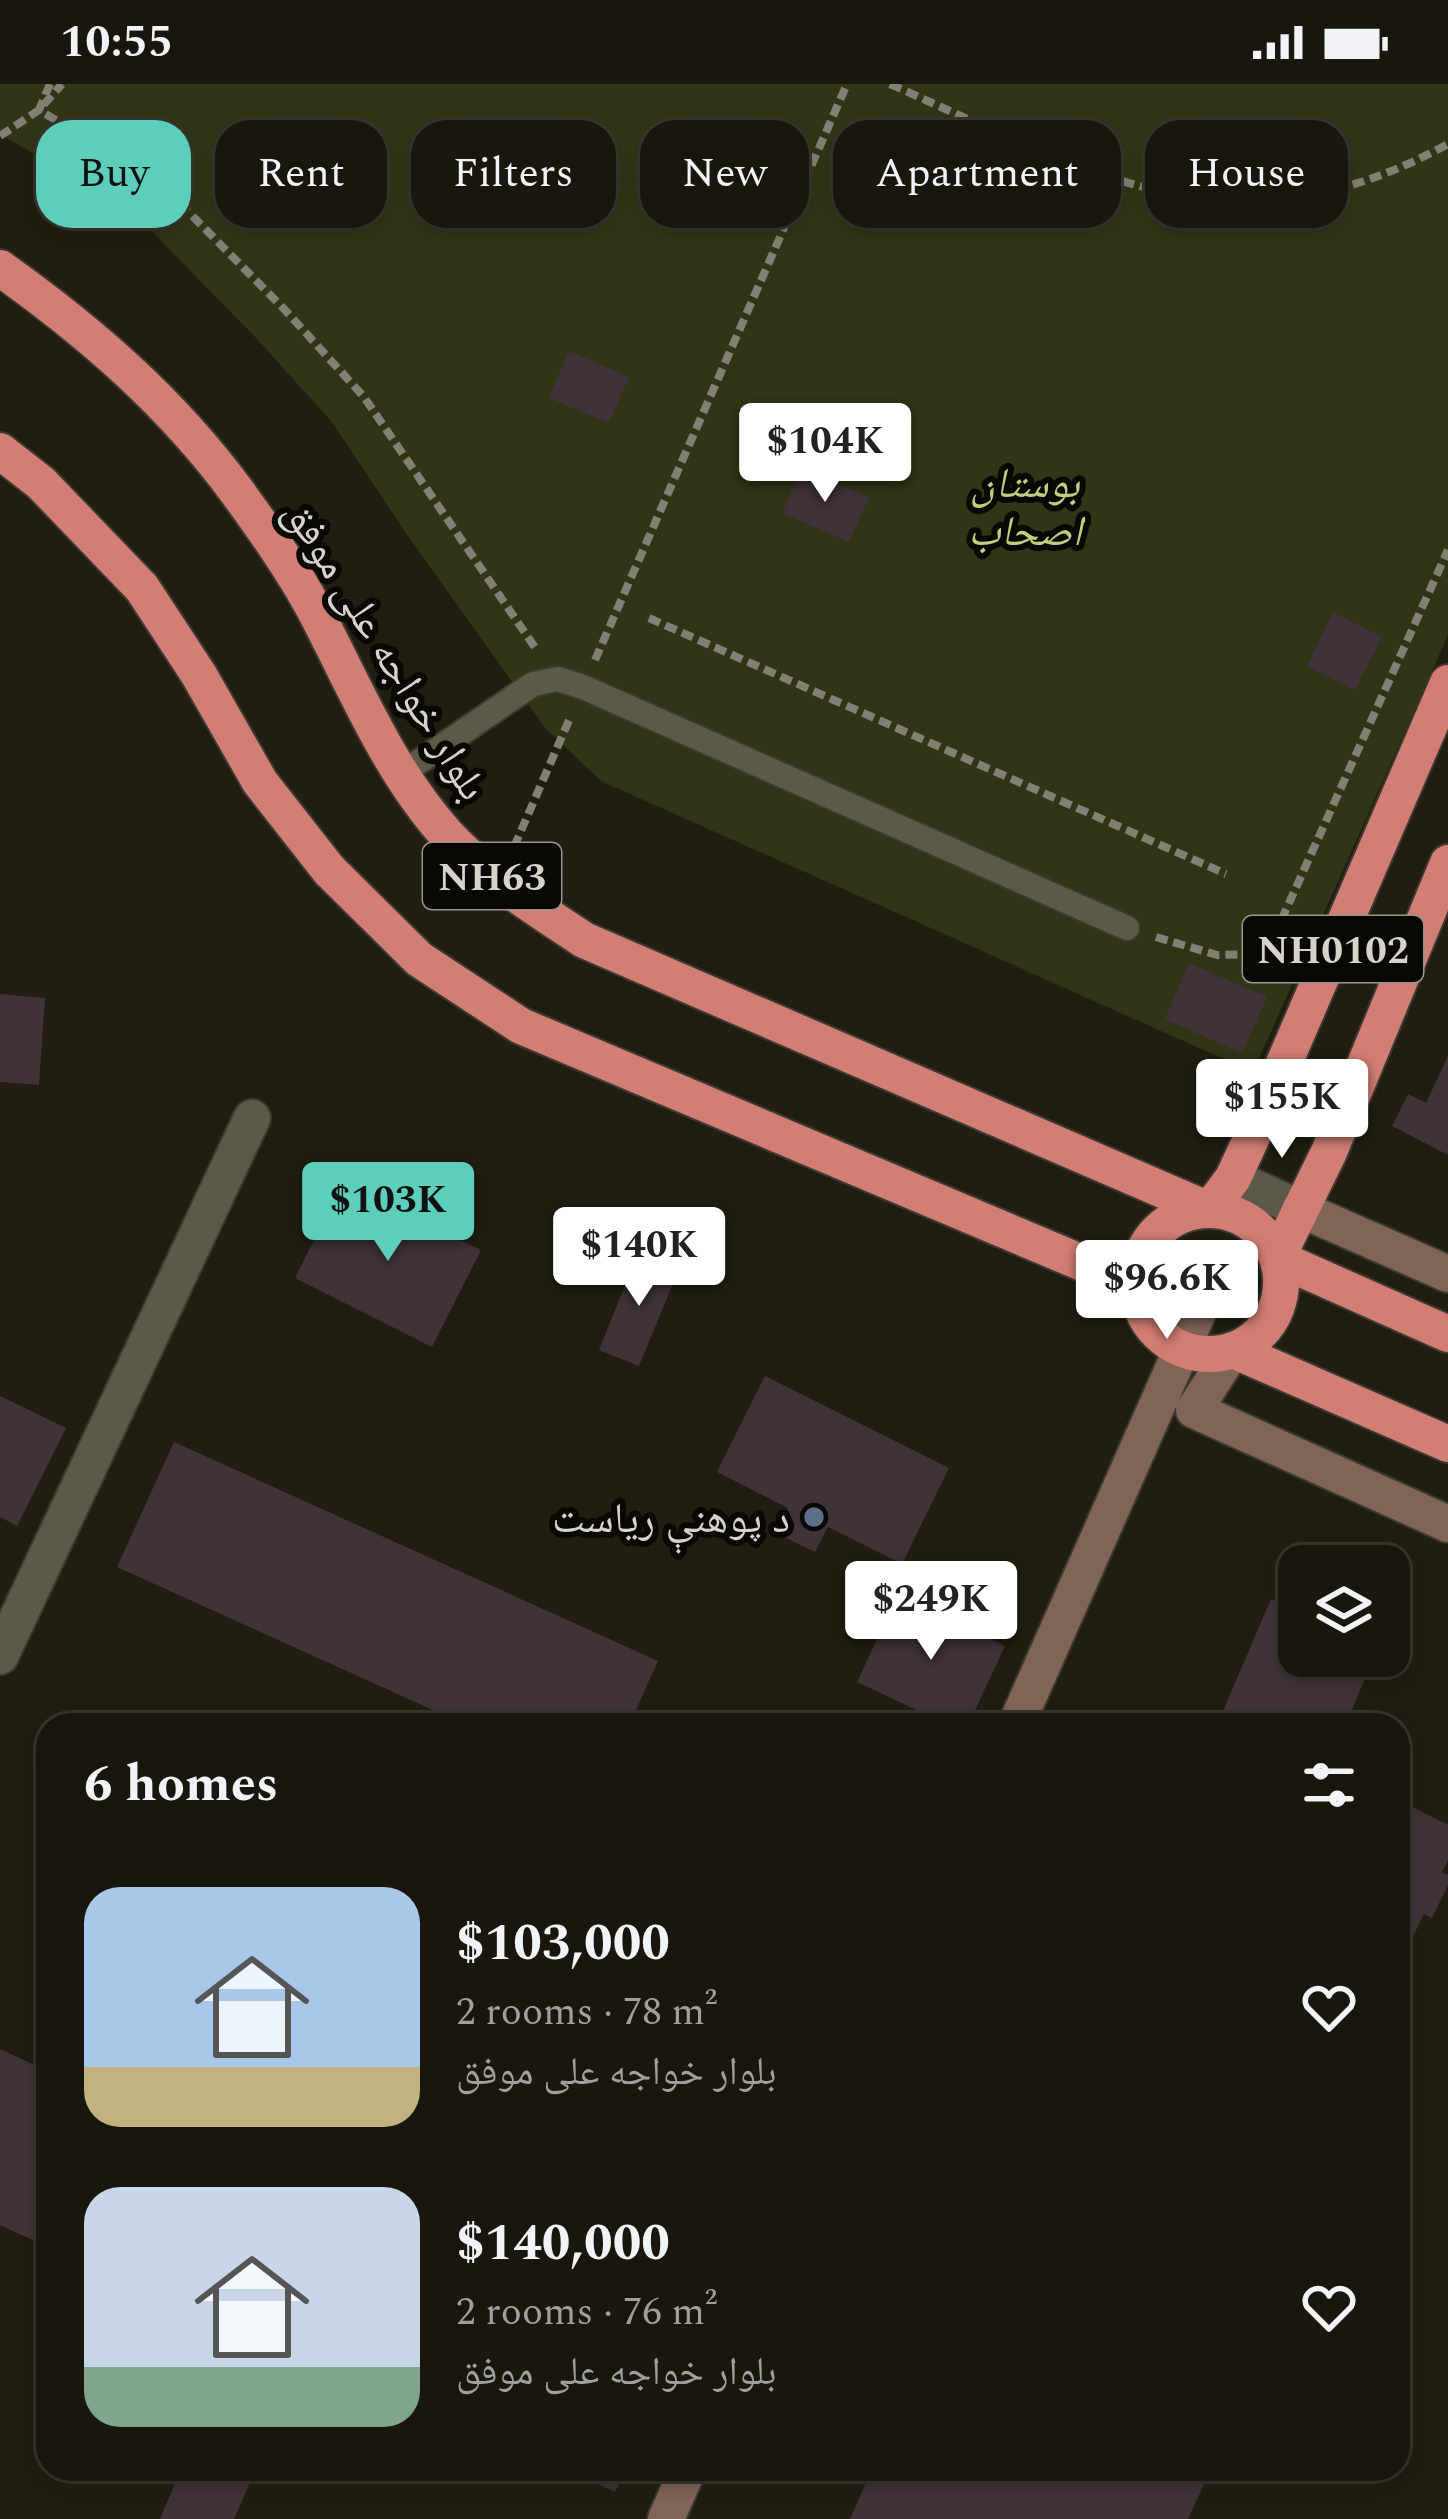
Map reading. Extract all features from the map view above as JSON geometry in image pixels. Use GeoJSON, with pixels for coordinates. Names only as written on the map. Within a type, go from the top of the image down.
{"type":"FeatureCollection","features":[{"type":"Feature","properties":{"kind":"highway","name":"بلوار خواجه علی موفق"},"geometry":{"type":"LineString","coordinates":[[0,268],[66,315],[154,393],[237,491],[309,601],[400,774],[447,834],[499,883],[584,940],[1209,1210],[1242,1218],[1269,1242],[1277,1258]]}},
{"type":"Feature","properties":{"kind":"highway","name":"NH63"},"geometry":{"type":"LineString","coordinates":[[0,451],[41,483],[142,588],[260,782],[329,870],[418,959],[521,1025],[1137,1286]]}},
{"type":"Feature","properties":{"kind":"highway","name":"NH0102"},"geometry":{"type":"LineString","coordinates":[[1209,1210],[1233,1178],[1448,682]]}},
{"type":"Feature","properties":{"kind":"highway","name":"NH0102"},"geometry":{"type":"LineString","coordinates":[[1300,1209],[1329,1152],[1448,863]]}},
{"type":"Feature","properties":{"kind":"highway"},"geometry":{"type":"LineString","coordinates":[[1209,1210],[1172,1220],[1156,1232],[1138,1267],[1137,1286],[1146,1316],[1159,1334],[1208,1354],[1233,1350],[1264,1328],[1274,1313],[1280,1295],[1277,1258],[1300,1209]]}},
{"type":"Feature","properties":{"kind":"highway"},"geometry":{"type":"LineString","coordinates":[[1277,1258],[1448,1334]]}},
{"type":"Feature","properties":{"kind":"highway"},"geometry":{"type":"LineString","coordinates":[[1233,1350],[1448,1444]]}},
{"type":"Feature","properties":{"kind":"street"},"geometry":{"type":"LineString","coordinates":[[0,1656],[252,1118]]}},
{"type":"Feature","properties":{"kind":"street"},"geometry":{"type":"LineString","coordinates":[[1233,1178],[1448,1274]]}},
{"type":"Feature","properties":{"kind":"street"},"geometry":{"type":"LineString","coordinates":[[1194,1410],[1211,1283]]}},
{"type":"Feature","properties":{"kind":"street"},"geometry":{"type":"LineString","coordinates":[[1159,1334],[1211,1283]]}},
{"type":"Feature","properties":{"kind":"street"},"geometry":{"type":"LineString","coordinates":[[1021,1713],[1211,1283]]}},
{"type":"Feature","properties":{"kind":"street"},"geometry":{"type":"LineString","coordinates":[[1194,1410],[1233,1350]]}},
{"type":"Feature","properties":{"kind":"street"},"geometry":{"type":"LineString","coordinates":[[1194,1410],[1448,1524]]}},
{"type":"Feature","properties":{"kind":"street"},"geometry":{"type":"LineString","coordinates":[[666,2519],[683,2481]]}},
{"type":"Feature","properties":{"kind":"lane"},"geometry":{"type":"LineString","coordinates":[[400,774],[533,684],[558,680],[1127,928]]}},
{"type":"Feature","properties":{"kind":"path"},"geometry":{"type":"LineString","coordinates":[[39,110],[50,84]]}},
{"type":"Feature","properties":{"kind":"path"},"geometry":{"type":"LineString","coordinates":[[0,136],[39,110],[62,84]]}},
{"type":"Feature","properties":{"kind":"path"},"geometry":{"type":"LineString","coordinates":[[499,883],[847,84]]}},
{"type":"Feature","properties":{"kind":"path"},"geometry":{"type":"LineString","coordinates":[[890,84],[1087,171],[1191,199],[1244,202],[1332,191],[1400,169],[1448,144]]}},
{"type":"Feature","properties":{"kind":"path"},"geometry":{"type":"LineString","coordinates":[[39,110],[157,180],[285,310],[364,397],[558,680]]}},
{"type":"Feature","properties":{"kind":"path"},"geometry":{"type":"LineString","coordinates":[[1127,928],[1217,955],[1251,954],[1276,932],[1448,550]]}},
{"type":"Feature","properties":{"kind":"path"},"geometry":{"type":"LineString","coordinates":[[649,618],[1226,874]]}},
{"type":"Feature","properties":{"kind":"green space","name":"بوستان اصحاب"},"geometry":{"type":"Polygon","coordinates":[[[0,84],[1448,84],[1448,635],[1253,1072],[601,781],[546,729],[332,422],[149,228],[191,228],[191,120],[36,120],[36,155],[0,134],[0,84]]]}},
{"type":"Feature","properties":{"kind":"building"},"geometry":{"type":"Polygon","coordinates":[[[569,351],[629,377],[609,423],[549,398],[569,351]]]}},
{"type":"Feature","properties":{"kind":"building"},"geometry":{"type":"Polygon","coordinates":[[[802,468],[869,498],[849,542],[782,513],[802,468]]]}},
{"type":"Feature","properties":{"kind":"building"},"geometry":{"type":"Polygon","coordinates":[[[1333,612],[1382,637],[1355,690],[1307,666],[1333,612]]]}},
{"type":"Feature","properties":{"kind":"building"},"geometry":{"type":"Polygon","coordinates":[[[1189,963],[1267,997],[1242,1053],[1165,1019],[1189,963]]]}},
{"type":"Feature","properties":{"kind":"building"},"geometry":{"type":"Polygon","coordinates":[[[0,994],[45,998],[39,1085],[0,1082],[0,994]]]}},
{"type":"Feature","properties":{"kind":"building"},"geometry":{"type":"Polygon","coordinates":[[[1448,1056],[1448,1155],[1392,1126],[1408,1094],[1426,1103],[1448,1056]]]}},
{"type":"Feature","properties":{"kind":"building"},"geometry":{"type":"Polygon","coordinates":[[[343,1182],[481,1250],[432,1347],[295,1278],[343,1182]]]}},
{"type":"Feature","properties":{"kind":"building"},"geometry":{"type":"Polygon","coordinates":[[[638,1253],[679,1269],[639,1366],[599,1350],[638,1253]]]}},
{"type":"Feature","properties":{"kind":"building"},"geometry":{"type":"Polygon","coordinates":[[[765,1376],[949,1468],[902,1564],[828,1527],[815,1552],[776,1533],[788,1508],[717,1472],[765,1376]]]}},
{"type":"Feature","properties":{"kind":"building"},"geometry":{"type":"Polygon","coordinates":[[[0,1396],[66,1428],[17,1526],[0,1517],[0,1396]]]}},
{"type":"Feature","properties":{"kind":"building"},"geometry":{"type":"Polygon","coordinates":[[[174,1442],[658,1661],[634,1713],[439,1713],[117,1567],[174,1442]]]}},
{"type":"Feature","properties":{"kind":"building"},"geometry":{"type":"Polygon","coordinates":[[[898,1595],[1005,1646],[974,1713],[923,1713],[857,1682],[898,1595]]]}},
{"type":"Feature","properties":{"kind":"building"},"geometry":{"type":"Polygon","coordinates":[[[1271,1599],[1278,1602],[1278,1677],[1366,1677],[1350,1713],[1222,1713],[1271,1599]]]}},
{"type":"Feature","properties":{"kind":"building"},"geometry":{"type":"Polygon","coordinates":[[[1410,1806],[1448,1825],[1448,1860],[1442,1872],[1448,1875],[1448,1885],[1432,1918],[1424,1914],[1410,1943],[1410,1806]]]}},
{"type":"Feature","properties":{"kind":"building"},"geometry":{"type":"Polygon","coordinates":[[[0,2049],[36,2066],[36,2242],[0,2225],[0,2049]]]}},
{"type":"Feature","properties":{"kind":"building"},"geometry":{"type":"Polygon","coordinates":[[[176,2481],[251,2481],[234,2519],[160,2519],[176,2481]]]}},
{"type":"Feature","properties":{"kind":"building"},"geometry":{"type":"Polygon","coordinates":[[[592,2481],[620,2481],[615,2492],[592,2481]]]}},
{"type":"Feature","properties":{"kind":"building"},"geometry":{"type":"Polygon","coordinates":[[[867,2481],[1205,2481],[1188,2519],[850,2519],[867,2481]]]}},
{"type":"Feature","properties":{"kind":"place","name":"د پوهنې ریاست"},"geometry":{"type":"Point","coordinates":[814,1517]}}]}
